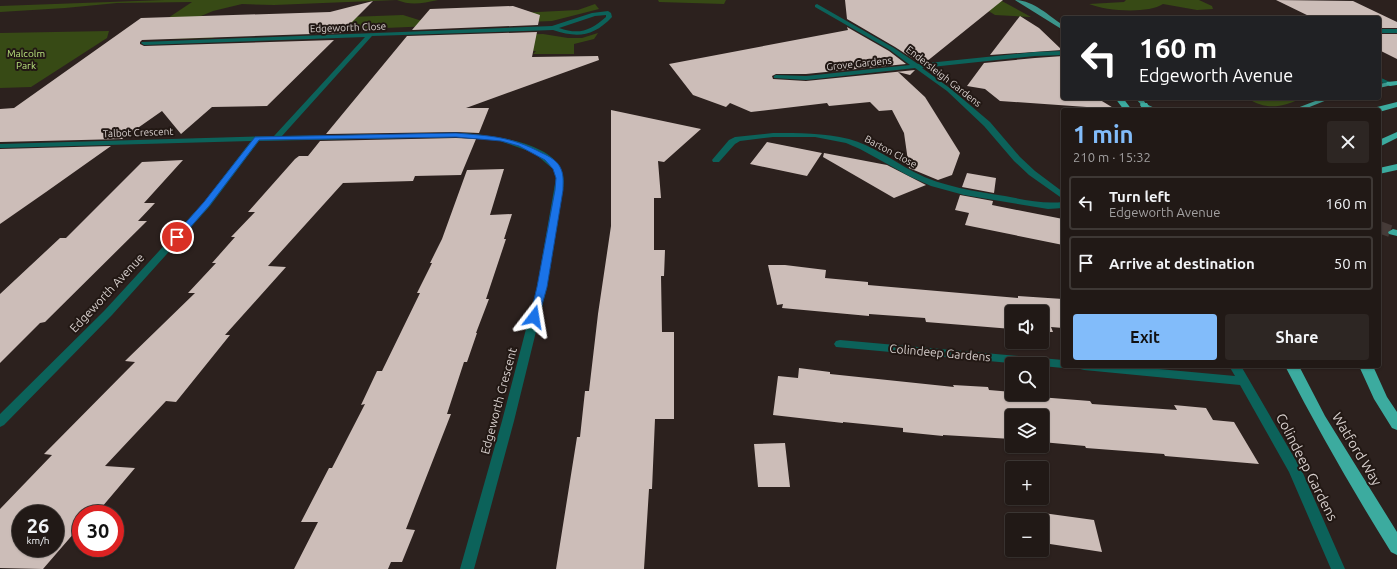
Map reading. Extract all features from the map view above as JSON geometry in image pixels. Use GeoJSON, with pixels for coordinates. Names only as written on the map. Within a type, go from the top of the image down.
{"type":"FeatureCollection","features":[{"type":"Feature","properties":{"kind":"highway"},"geometry":{"type":"LineString","coordinates":[[1381,109],[1397,104]]}},
{"type":"Feature","properties":{"kind":"highway"},"geometry":{"type":"LineString","coordinates":[[1381,143],[1397,135]]}},
{"type":"Feature","properties":{"kind":"highway"},"geometry":{"type":"LineString","coordinates":[[1381,170],[1397,167]]}},
{"type":"Feature","properties":{"kind":"highway","name":"Watford Way"},"geometry":{"type":"LineString","coordinates":[[1293,368],[1347,466],[1397,547]]}},
{"type":"Feature","properties":{"kind":"highway"},"geometry":{"type":"LineString","coordinates":[[1367,368],[1381,399],[1397,424]]}},
{"type":"Feature","properties":{"kind":"main road"},"geometry":{"type":"LineString","coordinates":[[1018,0],[1034,8],[1061,27]]}},
{"type":"Feature","properties":{"kind":"main road"},"geometry":{"type":"LineString","coordinates":[[1028,0],[1034,8]]}},
{"type":"Feature","properties":{"kind":"main road"},"geometry":{"type":"LineString","coordinates":[[1381,86],[1394,83]]}},
{"type":"Feature","properties":{"kind":"main road"},"geometry":{"type":"LineString","coordinates":[[1301,108],[1323,100]]}},
{"type":"Feature","properties":{"kind":"street","name":"Endersleigh Gardens"},"geometry":{"type":"LineString","coordinates":[[817,6],[892,49],[970,107],[987,124],[1017,159],[1048,187],[1061,195]]}},
{"type":"Feature","properties":{"kind":"street","name":"Edgeworth Close"},"geometry":{"type":"LineString","coordinates":[[144,43],[553,28],[594,14],[608,13],[609,17],[589,31],[574,34],[553,28]]}},
{"type":"Feature","properties":{"kind":"street"},"geometry":{"type":"LineString","coordinates":[[1381,31],[1397,31]]}},
{"type":"Feature","properties":{"kind":"street"},"geometry":{"type":"LineString","coordinates":[[276,138],[370,35]]}},
{"type":"Feature","properties":{"kind":"street","name":"Grove Gardens"},"geometry":{"type":"LineString","coordinates":[[776,78],[806,78],[1035,54],[1061,53]]}},
{"type":"Feature","properties":{"kind":"street"},"geometry":{"type":"LineString","coordinates":[[1381,80],[1394,83]]}},
{"type":"Feature","properties":{"kind":"street","name":"Edgeworth Crescent"},"geometry":{"type":"LineString","coordinates":[[276,138],[456,135],[479,136],[501,139],[522,145],[542,155],[557,168],[560,178],[559,190],[542,287],[508,421],[467,569]]}},
{"type":"Feature","properties":{"kind":"street","name":"Barton Close"},"geometry":{"type":"LineString","coordinates":[[716,160],[732,142],[738,139],[772,135],[816,135],[848,141],[863,147],[912,174],[934,184],[964,192],[1048,206],[1061,205]]}},
{"type":"Feature","properties":{"kind":"street","name":"Edgeworth Avenue"},"geometry":{"type":"LineString","coordinates":[[0,422],[108,314],[207,204],[257,138]]}},
{"type":"Feature","properties":{"kind":"street","name":"Talbot Crescent"},"geometry":{"type":"LineString","coordinates":[[0,146],[276,138]]}},
{"type":"Feature","properties":{"kind":"street","name":"Colindeep Gardens"},"geometry":{"type":"LineString","coordinates":[[840,344],[1061,364]]}},
{"type":"Feature","properties":{"kind":"street"},"geometry":{"type":"LineString","coordinates":[[1105,368],[1244,381]]}},
{"type":"Feature","properties":{"kind":"street","name":"Colindeep Gardens"},"geometry":{"type":"LineString","coordinates":[[1236,368],[1295,471],[1338,569]]}},
{"type":"Feature","properties":{"kind":"green space"},"geometry":{"type":"Polygon","coordinates":[[[164,0],[397,0],[274,5],[242,4],[213,11],[194,19],[403,15],[419,20],[452,18],[454,16],[578,10],[595,4],[599,9],[552,21],[337,30],[228,32],[212,38],[157,39],[165,20],[192,2],[117,3],[0,12],[0,6],[164,0]]]}},
{"type":"Feature","properties":{"kind":"green space"},"geometry":{"type":"Polygon","coordinates":[[[397,0],[438,0],[422,3],[407,3],[397,0]]]}},
{"type":"Feature","properties":{"kind":"green space"},"geometry":{"type":"Polygon","coordinates":[[[658,0],[726,0],[724,4],[659,2],[658,0]]]}},
{"type":"Feature","properties":{"kind":"green space"},"geometry":{"type":"Polygon","coordinates":[[[1000,0],[1031,17],[995,15],[982,7],[1000,0]]]}},
{"type":"Feature","properties":{"kind":"green space"},"geometry":{"type":"Polygon","coordinates":[[[1126,0],[1199,0],[1212,6],[1213,9],[1197,10],[1163,4],[1148,9],[1116,10],[1089,4],[1124,2],[1126,0]]]}},
{"type":"Feature","properties":{"kind":"green space","name":"Malcolm Park"},"geometry":{"type":"Polygon","coordinates":[[[109,31],[107,38],[31,87],[0,88],[0,33],[109,31]]]}},
{"type":"Feature","properties":{"kind":"green space"},"geometry":{"type":"Polygon","coordinates":[[[598,33],[594,39],[574,44],[574,54],[533,54],[536,51],[515,52],[444,37],[543,34],[568,38],[582,38],[598,33]]]}},
{"type":"Feature","properties":{"kind":"green space"},"geometry":{"type":"Polygon","coordinates":[[[1250,100],[1298,100],[1288,104],[1275,106],[1261,105],[1250,100]]]}},
{"type":"Feature","properties":{"kind":"building"},"geometry":{"type":"Polygon","coordinates":[[[845,0],[1003,0],[926,62],[918,62],[847,19],[845,0]]]}},
{"type":"Feature","properties":{"kind":"building"},"geometry":{"type":"Polygon","coordinates":[[[1276,0],[1353,1],[1397,22],[1397,28],[1381,28],[1381,16],[1309,16],[1276,0]]]}},
{"type":"Feature","properties":{"kind":"building"},"geometry":{"type":"Polygon","coordinates":[[[373,1],[341,33],[142,40],[140,42],[140,44],[144,46],[334,40],[267,106],[212,107],[181,134],[162,111],[122,139],[0,142],[0,109],[14,108],[141,18],[330,12],[373,1]]]}},
{"type":"Feature","properties":{"kind":"building"},"geometry":{"type":"Polygon","coordinates":[[[513,6],[540,15],[538,25],[412,30],[430,9],[513,6]]]}},
{"type":"Feature","properties":{"kind":"building"},"geometry":{"type":"Polygon","coordinates":[[[1020,16],[1039,28],[1061,49],[1061,50],[990,55],[1020,16]]]}},
{"type":"Feature","properties":{"kind":"building"},"geometry":{"type":"Polygon","coordinates":[[[847,27],[889,51],[906,64],[806,74],[776,74],[772,76],[773,79],[806,81],[915,70],[910,75],[898,72],[925,97],[960,153],[952,175],[938,180],[909,168],[904,133],[892,110],[879,111],[870,102],[829,106],[827,103],[751,112],[730,103],[726,107],[693,95],[669,64],[848,30],[847,27]]]}},
{"type":"Feature","properties":{"kind":"building"},"geometry":{"type":"Polygon","coordinates":[[[537,32],[532,57],[598,56],[599,60],[466,108],[489,108],[479,133],[326,134],[407,36],[537,32]]]}},
{"type":"Feature","properties":{"kind":"building"},"geometry":{"type":"Polygon","coordinates":[[[1381,34],[1397,34],[1397,59],[1381,51],[1381,34]]]}},
{"type":"Feature","properties":{"kind":"building"},"geometry":{"type":"Polygon","coordinates":[[[1061,56],[1061,100],[1100,100],[1113,108],[1000,101],[985,89],[967,86],[984,63],[1061,56]]]}},
{"type":"Feature","properties":{"kind":"building"},"geometry":{"type":"Polygon","coordinates":[[[611,110],[701,129],[664,162],[658,161],[661,198],[654,198],[654,250],[665,250],[664,276],[661,276],[662,332],[674,332],[674,419],[655,419],[652,489],[649,489],[644,569],[556,569],[577,437],[580,437],[585,391],[589,391],[598,314],[611,226],[611,110]]]}},
{"type":"Feature","properties":{"kind":"building"},"geometry":{"type":"Polygon","coordinates":[[[456,138],[476,139],[461,175],[415,176],[413,181],[343,183],[268,266],[286,267],[225,335],[230,335],[176,402],[166,401],[105,466],[135,468],[104,505],[72,505],[72,535],[64,545],[64,505],[12,505],[12,557],[53,557],[43,569],[0,568],[0,509],[52,455],[44,454],[135,362],[125,361],[195,293],[188,293],[216,263],[212,263],[235,237],[231,237],[255,212],[248,212],[295,159],[299,156],[308,156],[320,141],[456,138]]]}},
{"type":"Feature","properties":{"kind":"building"},"geometry":{"type":"Polygon","coordinates":[[[767,142],[822,153],[807,176],[750,164],[767,142]]]}},
{"type":"Feature","properties":{"kind":"building"},"geometry":{"type":"Polygon","coordinates":[[[111,146],[46,192],[0,224],[0,149],[111,146]]]}},
{"type":"Feature","properties":{"kind":"building"},"geometry":{"type":"Polygon","coordinates":[[[824,153],[887,165],[926,185],[894,198],[823,157],[824,153]]]}},
{"type":"Feature","properties":{"kind":"building"},"geometry":{"type":"Polygon","coordinates":[[[183,160],[144,203],[155,203],[138,221],[147,221],[45,322],[40,323],[0,363],[0,294],[60,238],[66,238],[142,162],[183,160]]]}},
{"type":"Feature","properties":{"kind":"building"},"geometry":{"type":"Polygon","coordinates":[[[504,169],[490,215],[512,214],[504,239],[506,239],[486,299],[489,299],[467,362],[464,362],[447,414],[451,414],[406,529],[415,530],[402,562],[391,562],[388,569],[294,569],[318,522],[301,522],[329,468],[332,468],[365,404],[361,405],[377,371],[382,371],[420,293],[417,293],[442,239],[467,170],[504,169]]]}},
{"type":"Feature","properties":{"kind":"building"},"geometry":{"type":"Polygon","coordinates":[[[967,173],[996,178],[994,193],[962,187],[967,173]]]}},
{"type":"Feature","properties":{"kind":"building"},"geometry":{"type":"Polygon","coordinates":[[[960,195],[993,201],[992,205],[1061,219],[1061,245],[965,225],[969,213],[955,210],[960,195]]]}},
{"type":"Feature","properties":{"kind":"building"},"geometry":{"type":"Polygon","coordinates":[[[768,265],[785,265],[826,270],[825,278],[868,282],[868,285],[1018,298],[1018,296],[1061,299],[1061,328],[1051,327],[1053,332],[1049,332],[1049,305],[1005,305],[1005,328],[926,322],[925,318],[869,314],[869,316],[782,308],[783,304],[777,305],[768,265]]]}},
{"type":"Feature","properties":{"kind":"building"},"geometry":{"type":"Polygon","coordinates":[[[799,368],[830,372],[830,374],[954,387],[953,385],[988,387],[989,390],[1005,391],[1005,401],[1049,401],[1049,398],[1090,401],[1092,404],[1177,410],[1174,405],[1206,408],[1213,420],[1234,422],[1259,464],[1165,456],[1164,454],[1086,448],[1085,446],[1049,443],[1049,409],[1005,409],[1005,439],[943,436],[903,432],[903,428],[773,415],[778,376],[798,378],[799,368]]]}},
{"type":"Feature","properties":{"kind":"building"},"geometry":{"type":"Polygon","coordinates":[[[785,443],[790,487],[758,487],[754,444],[785,443]]]}},
{"type":"Feature","properties":{"kind":"building"},"geometry":{"type":"Polygon","coordinates":[[[1049,514],[1094,520],[1102,552],[1050,544],[1049,514]]]}},
{"type":"Feature","properties":{"kind":"tunnel"},"geometry":{"type":"LineString","coordinates":[[1381,228],[1393,232]]}},
{"type":"Feature","properties":{"kind":"route"},"geometry":{"type":"LineString","coordinates":[[177,237],[207,204],[257,138],[456,135],[501,139],[522,145],[548,159],[557,168],[560,178],[542,287],[534,317]]}}]}
